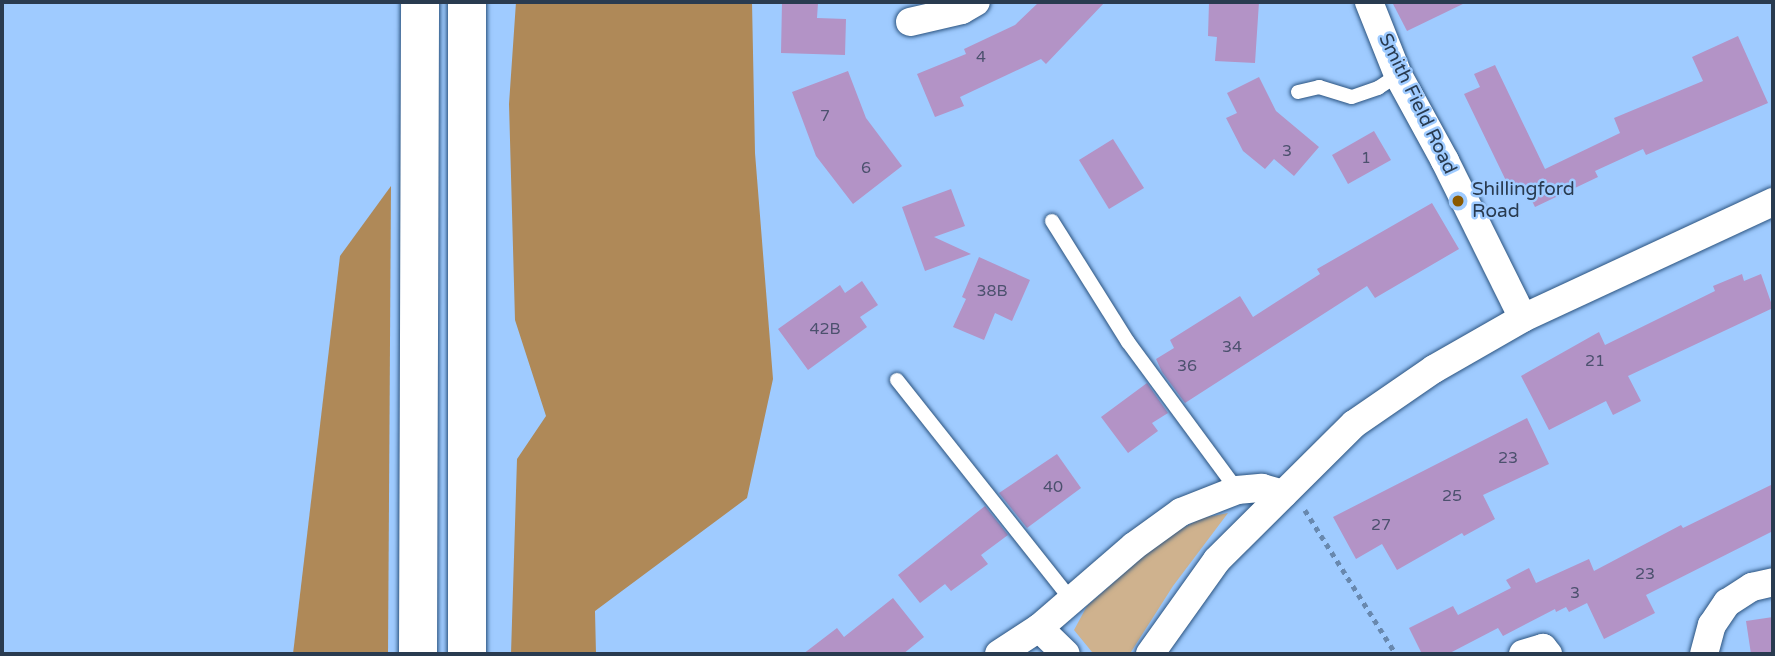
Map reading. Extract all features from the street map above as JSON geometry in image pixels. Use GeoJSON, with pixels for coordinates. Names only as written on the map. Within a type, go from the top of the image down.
{"type":"FeatureCollection","features":[{"type":"Feature","properties":{"kind":"highway"},"geometry":{"type":"LineString","coordinates":[[418,654],[420,2]]}},
{"type":"Feature","properties":{"kind":"highway"},"geometry":{"type":"LineString","coordinates":[[467,2],[467,654]]}},
{"type":"Feature","properties":{"kind":"street"},"geometry":{"type":"LineString","coordinates":[[910,22],[962,10],[976,2]]}},
{"type":"Feature","properties":{"kind":"street","name":"Smith Field Road"},"geometry":{"type":"LineString","coordinates":[[1369,2],[1398,75],[1446,161],[1523,318]]}},
{"type":"Feature","properties":{"kind":"street"},"geometry":{"type":"LineString","coordinates":[[1150,654],[1217,560],[1354,424],[1434,369],[1523,318],[1773,202]]}},
{"type":"Feature","properties":{"kind":"street"},"geometry":{"type":"LineString","coordinates":[[999,654],[1039,628],[1070,598],[1181,512],[1237,490],[1262,488],[1286,491]]}},
{"type":"Feature","properties":{"kind":"street"},"geometry":{"type":"LineString","coordinates":[[1704,654],[1712,625],[1727,603],[1752,587],[1773,582]]}},
{"type":"Feature","properties":{"kind":"street"},"geometry":{"type":"LineString","coordinates":[[1039,628],[1066,654]]}},
{"type":"Feature","properties":{"kind":"street"},"geometry":{"type":"LineString","coordinates":[[1523,654],[1543,648],[1548,654]]}},
{"type":"Feature","properties":{"kind":"lane"},"geometry":{"type":"LineString","coordinates":[[1298,92],[1319,87],[1352,97],[1378,88],[1398,75]]}},
{"type":"Feature","properties":{"kind":"lane"},"geometry":{"type":"LineString","coordinates":[[1052,221],[1128,342],[1237,490]]}},
{"type":"Feature","properties":{"kind":"lane"},"geometry":{"type":"LineString","coordinates":[[897,380],[1070,598]]}},
{"type":"Feature","properties":{"kind":"path"},"geometry":{"type":"LineString","coordinates":[[1286,491],[1396,654]]}},
{"type":"Feature","properties":{"kind":"shaded area"},"geometry":{"type":"Polygon","coordinates":[[[516,2],[752,2],[755,153],[773,379],[747,498],[595,611],[596,654],[511,654],[517,459],[546,416],[515,320],[509,104],[516,2]]]}},
{"type":"Feature","properties":{"kind":"shaded area"},"geometry":{"type":"Polygon","coordinates":[[[391,186],[388,654],[293,654],[340,256],[391,186]]]}},
{"type":"Feature","properties":{"kind":"shaded area"},"geometry":{"type":"Polygon","coordinates":[[[1228,513],[1173,586],[1131,652],[1092,652],[1074,630],[1087,606],[1164,538],[1202,518],[1228,513]]]}},
{"type":"Feature","properties":{"kind":"building"},"geometry":{"type":"Polygon","coordinates":[[[782,2],[818,3],[817,18],[846,19],[845,55],[781,53],[782,2]]]}},
{"type":"Feature","properties":{"kind":"building"},"geometry":{"type":"Polygon","coordinates":[[[1039,2],[1105,2],[1046,64],[1041,59],[960,97],[964,106],[935,117],[917,74],[966,54],[964,49],[1015,25],[1039,2]]]}},
{"type":"Feature","properties":{"kind":"building"},"geometry":{"type":"Polygon","coordinates":[[[1209,2],[1259,2],[1255,63],[1215,61],[1217,37],[1208,36],[1209,2]]]}},
{"type":"Feature","properties":{"kind":"building"},"geometry":{"type":"Polygon","coordinates":[[[1392,2],[1467,2],[1407,31],[1392,2]]]}},
{"type":"Feature","properties":{"kind":"building"},"geometry":{"type":"Polygon","coordinates":[[[1738,36],[1768,103],[1646,155],[1643,149],[1595,171],[1598,177],[1535,207],[1523,183],[1510,189],[1464,94],[1480,87],[1474,74],[1495,65],[1545,169],[1620,133],[1614,118],[1703,81],[1692,57],[1738,36]]]}},
{"type":"Feature","properties":{"kind":"building"},"geometry":{"type":"Polygon","coordinates":[[[848,71],[866,118],[902,166],[853,204],[816,156],[792,92],[848,71]]]}},
{"type":"Feature","properties":{"kind":"building"},"geometry":{"type":"Polygon","coordinates":[[[1259,77],[1276,111],[1319,147],[1294,176],[1274,159],[1265,169],[1243,151],[1226,118],[1237,113],[1227,93],[1259,77]]]}},
{"type":"Feature","properties":{"kind":"building"},"geometry":{"type":"Polygon","coordinates":[[[1374,131],[1391,160],[1348,184],[1332,155],[1374,131]]]}},
{"type":"Feature","properties":{"kind":"building"},"geometry":{"type":"Polygon","coordinates":[[[1113,139],[1144,188],[1109,209],[1079,160],[1113,139]]]}},
{"type":"Feature","properties":{"kind":"building"},"geometry":{"type":"Polygon","coordinates":[[[951,189],[965,226],[934,237],[971,254],[925,271],[902,207],[951,189]]]}},
{"type":"Feature","properties":{"kind":"building"},"geometry":{"type":"Polygon","coordinates":[[[1432,203],[1459,249],[1375,298],[1367,286],[1185,403],[1162,372],[1156,359],[1174,348],[1170,340],[1240,296],[1253,317],[1320,274],[1317,269],[1432,203]]]}},
{"type":"Feature","properties":{"kind":"building"},"geometry":{"type":"Polygon","coordinates":[[[979,257],[1030,280],[1012,321],[995,313],[984,340],[953,327],[966,299],[962,297],[979,257]]]}},
{"type":"Feature","properties":{"kind":"building"},"geometry":{"type":"Polygon","coordinates":[[[1742,274],[1744,281],[1761,274],[1773,308],[1628,376],[1641,401],[1613,415],[1606,401],[1549,430],[1521,376],[1599,332],[1605,345],[1715,291],[1713,286],[1742,274]]]}},
{"type":"Feature","properties":{"kind":"building"},"geometry":{"type":"Polygon","coordinates":[[[862,281],[878,305],[860,317],[867,327],[808,370],[778,329],[840,285],[845,293],[862,281]]]}},
{"type":"Feature","properties":{"kind":"building"},"geometry":{"type":"Polygon","coordinates":[[[1147,383],[1168,413],[1152,423],[1158,431],[1128,453],[1101,417],[1147,383]]]}},
{"type":"Feature","properties":{"kind":"building"},"geometry":{"type":"Polygon","coordinates":[[[1527,418],[1549,464],[1483,495],[1495,519],[1464,536],[1462,533],[1397,570],[1382,544],[1356,559],[1333,517],[1527,418]]]}},
{"type":"Feature","properties":{"kind":"building"},"geometry":{"type":"Polygon","coordinates":[[[1057,454],[1081,488],[1027,528],[999,493],[1057,454]]]}},
{"type":"Feature","properties":{"kind":"building"},"geometry":{"type":"Polygon","coordinates":[[[1773,484],[1773,531],[1646,595],[1655,613],[1604,639],[1587,603],[1569,612],[1566,607],[1556,612],[1555,609],[1503,636],[1498,628],[1448,654],[1422,654],[1409,628],[1453,606],[1458,615],[1511,588],[1506,580],[1529,568],[1536,583],[1589,559],[1594,571],[1681,525],[1683,528],[1773,484]]]}},
{"type":"Feature","properties":{"kind":"building"},"geometry":{"type":"Polygon","coordinates":[[[985,506],[1008,535],[981,555],[988,564],[951,591],[945,584],[920,603],[898,575],[985,506]]]}},
{"type":"Feature","properties":{"kind":"building"},"geometry":{"type":"Polygon","coordinates":[[[893,598],[924,637],[903,654],[803,654],[837,628],[844,637],[893,598]]]}},
{"type":"Feature","properties":{"kind":"building"},"geometry":{"type":"Polygon","coordinates":[[[1773,617],[1773,654],[1751,654],[1746,621],[1773,617]]]}},
{"type":"Feature","properties":{"kind":"place","name":"Shillingford Road"},"geometry":{"type":"Point","coordinates":[1458,201]}}]}
